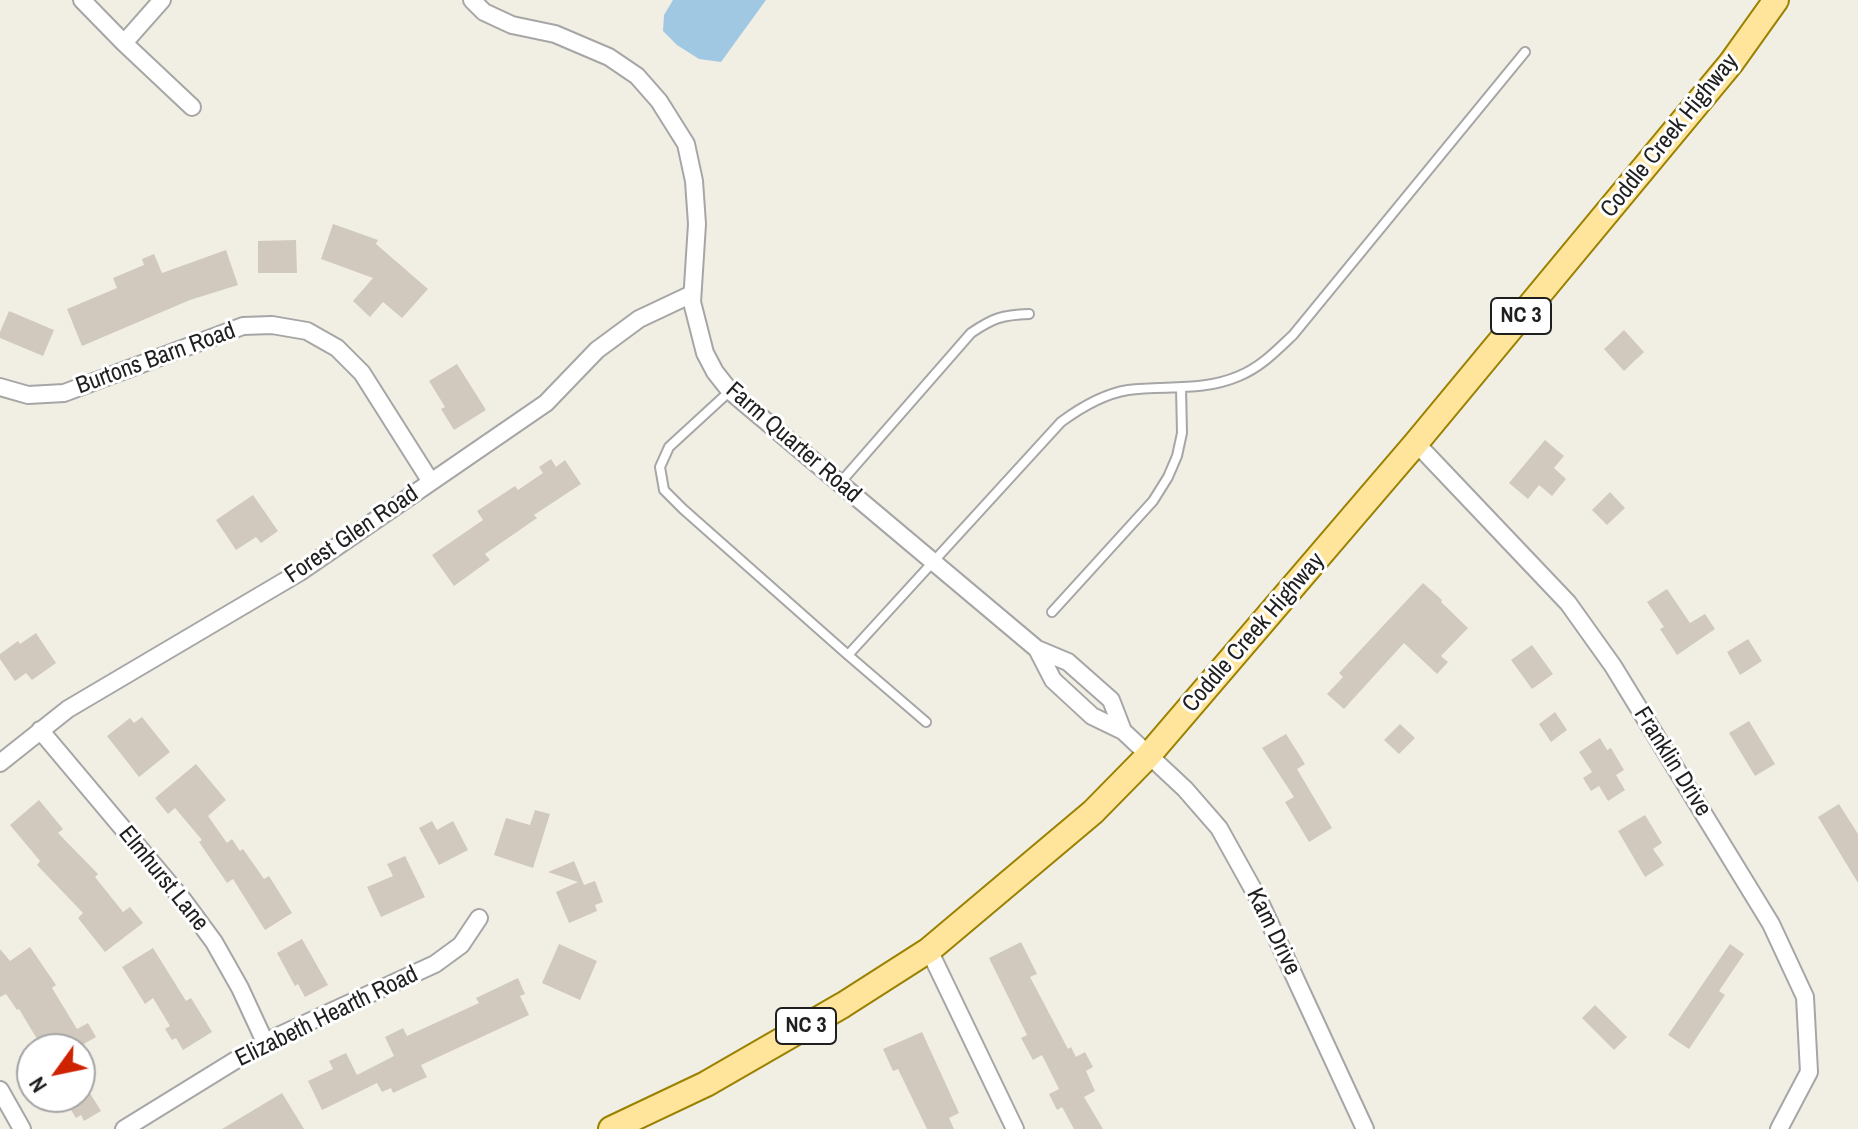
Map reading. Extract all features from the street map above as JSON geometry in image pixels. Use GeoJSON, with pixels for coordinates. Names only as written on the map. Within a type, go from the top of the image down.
{"type":"FeatureCollection","features":[{"type":"Feature","properties":{"kind":"main road","name":"Coddle Creek Highway"},"geometry":{"type":"LineString","coordinates":[[611,1129],[706,1084],[843,1005],[929,950],[1093,812],[1148,756],[1416,443],[1731,63],[1776,0]]}},
{"type":"Feature","properties":{"kind":"street"},"geometry":{"type":"LineString","coordinates":[[82,0],[192,107]]}},
{"type":"Feature","properties":{"kind":"street"},"geometry":{"type":"LineString","coordinates":[[124,43],[162,0]]}},
{"type":"Feature","properties":{"kind":"street","name":"Farm Quarter Road"},"geometry":{"type":"LineString","coordinates":[[472,0],[484,12],[512,25],[555,34],[609,57],[637,76],[659,101],[686,144],[694,181],[697,224],[692,302],[705,353],[715,372],[730,391],[1037,649],[1068,662],[1111,700],[1123,731]]}},
{"type":"Feature","properties":{"kind":"street","name":"Forest Glen Road"},"geometry":{"type":"LineString","coordinates":[[0,763],[68,709],[300,572],[546,403],[597,350],[639,319],[692,294]]}},
{"type":"Feature","properties":{"kind":"street","name":"Burtons Barn Road"},"geometry":{"type":"LineString","coordinates":[[0,387],[28,395],[64,393],[243,326],[272,325],[307,331],[337,348],[362,373],[431,482]]}},
{"type":"Feature","properties":{"kind":"street","name":"Franklin Drive"},"geometry":{"type":"LineString","coordinates":[[1416,443],[1568,603],[1613,666],[1771,924],[1805,997],[1809,1072],[1779,1129]]}},
{"type":"Feature","properties":{"kind":"street","name":"Farm Quarter Road"},"geometry":{"type":"LineString","coordinates":[[1037,649],[1053,680],[1092,716],[1123,731],[1148,756]]}},
{"type":"Feature","properties":{"kind":"street","name":"Elmhurst Lane"},"geometry":{"type":"LineString","coordinates":[[40,730],[183,900],[214,942],[265,1042]]}},
{"type":"Feature","properties":{"kind":"street","name":"Kam Drive"},"geometry":{"type":"LineString","coordinates":[[1148,756],[1185,789],[1219,828],[1259,900],[1365,1129]]}},
{"type":"Feature","properties":{"kind":"street","name":"Elizabeth Hearth Road"},"geometry":{"type":"LineString","coordinates":[[124,1129],[265,1042],[435,964],[461,945],[479,918]]}},
{"type":"Feature","properties":{"kind":"street"},"geometry":{"type":"LineString","coordinates":[[929,950],[1015,1129]]}},
{"type":"Feature","properties":{"kind":"street"},"geometry":{"type":"LineString","coordinates":[[0,1090],[22,1129]]}},
{"type":"Feature","properties":{"kind":"lane"},"geometry":{"type":"LineString","coordinates":[[848,655],[1061,422],[1083,406],[1125,391],[1198,387],[1238,377],[1266,362],[1293,335],[1525,52]]}},
{"type":"Feature","properties":{"kind":"lane"},"geometry":{"type":"LineString","coordinates":[[839,484],[971,333],[989,320],[1029,314]]}},
{"type":"Feature","properties":{"kind":"lane"},"geometry":{"type":"LineString","coordinates":[[1052,612],[1153,501],[1168,477],[1182,433],[1181,388]]}},
{"type":"Feature","properties":{"kind":"lane"},"geometry":{"type":"LineString","coordinates":[[730,391],[669,447],[660,467],[664,490],[926,722]]}},
{"type":"Feature","properties":{"kind":"water"},"geometry":{"type":"Polygon","coordinates":[[[673,0],[766,0],[721,62],[699,59],[677,45],[663,31],[664,15],[673,0]]]}},
{"type":"Feature","properties":{"kind":"building"},"geometry":{"type":"Polygon","coordinates":[[[333,224],[378,240],[376,244],[428,289],[402,318],[383,302],[370,317],[353,301],[373,278],[321,259],[333,224]]]}},
{"type":"Feature","properties":{"kind":"building"},"geometry":{"type":"Polygon","coordinates":[[[296,240],[297,273],[258,273],[258,241],[296,240]]]}},
{"type":"Feature","properties":{"kind":"building"},"geometry":{"type":"Polygon","coordinates":[[[226,250],[238,285],[190,300],[82,346],[67,309],[117,288],[113,278],[144,265],[142,259],[154,254],[162,273],[226,250]]]}},
{"type":"Feature","properties":{"kind":"building"},"geometry":{"type":"Polygon","coordinates":[[[9,311],[54,330],[43,356],[0,338],[9,311]]]}},
{"type":"Feature","properties":{"kind":"building"},"geometry":{"type":"Polygon","coordinates":[[[1624,330],[1644,352],[1624,371],[1604,349],[1624,330]]]}},
{"type":"Feature","properties":{"kind":"building"},"geometry":{"type":"Polygon","coordinates":[[[457,364],[486,410],[454,430],[441,409],[445,407],[429,381],[457,364]]]}},
{"type":"Feature","properties":{"kind":"building"},"geometry":{"type":"Polygon","coordinates":[[[1545,440],[1564,456],[1554,468],[1566,479],[1552,496],[1539,485],[1528,499],[1509,483],[1545,440]]]}},
{"type":"Feature","properties":{"kind":"building"},"geometry":{"type":"Polygon","coordinates":[[[551,459],[556,467],[565,460],[581,484],[534,515],[537,518],[485,554],[490,560],[454,586],[432,555],[483,520],[477,511],[515,486],[518,490],[543,473],[539,467],[551,459]]]}},
{"type":"Feature","properties":{"kind":"building"},"geometry":{"type":"Polygon","coordinates":[[[1610,492],[1625,508],[1607,525],[1592,510],[1610,492]]]}},
{"type":"Feature","properties":{"kind":"building"},"geometry":{"type":"Polygon","coordinates":[[[253,495],[278,531],[261,543],[256,537],[236,550],[216,520],[253,495]]]}},
{"type":"Feature","properties":{"kind":"building"},"geometry":{"type":"Polygon","coordinates":[[[1423,583],[1468,628],[1441,656],[1448,662],[1437,674],[1404,643],[1344,709],[1327,694],[1343,677],[1339,673],[1423,583]]]}},
{"type":"Feature","properties":{"kind":"building"},"geometry":{"type":"Polygon","coordinates":[[[1667,589],[1690,623],[1705,614],[1715,629],[1677,655],[1660,629],[1664,627],[1647,602],[1667,589]]]}},
{"type":"Feature","properties":{"kind":"building"},"geometry":{"type":"Polygon","coordinates":[[[36,633],[56,663],[32,680],[26,673],[15,681],[0,659],[0,654],[36,633]]]}},
{"type":"Feature","properties":{"kind":"building"},"geometry":{"type":"Polygon","coordinates":[[[1748,639],[1762,661],[1740,675],[1727,652],[1748,639]]]}},
{"type":"Feature","properties":{"kind":"building"},"geometry":{"type":"Polygon","coordinates":[[[1532,645],[1553,674],[1532,689],[1511,660],[1532,645]]]}},
{"type":"Feature","properties":{"kind":"building"},"geometry":{"type":"Polygon","coordinates":[[[1555,712],[1567,730],[1551,742],[1539,724],[1555,712]]]}},
{"type":"Feature","properties":{"kind":"building"},"geometry":{"type":"Polygon","coordinates":[[[142,717],[170,752],[139,777],[107,736],[130,718],[134,723],[142,717]]]}},
{"type":"Feature","properties":{"kind":"building"},"geometry":{"type":"Polygon","coordinates":[[[1749,721],[1775,764],[1755,776],[1729,733],[1749,721]]]}},
{"type":"Feature","properties":{"kind":"building"},"geometry":{"type":"Polygon","coordinates":[[[1400,724],[1415,738],[1399,754],[1384,740],[1400,724]]]}},
{"type":"Feature","properties":{"kind":"building"},"geometry":{"type":"Polygon","coordinates":[[[1286,734],[1305,764],[1297,769],[1332,828],[1309,842],[1285,802],[1294,797],[1262,748],[1286,734]]]}},
{"type":"Feature","properties":{"kind":"building"},"geometry":{"type":"Polygon","coordinates":[[[1600,738],[1607,750],[1611,748],[1624,770],[1616,775],[1625,790],[1608,801],[1599,786],[1591,791],[1583,778],[1592,772],[1579,752],[1600,738]]]}},
{"type":"Feature","properties":{"kind":"building"},"geometry":{"type":"Polygon","coordinates":[[[196,764],[226,800],[208,816],[227,843],[232,839],[264,879],[269,876],[292,913],[265,930],[233,879],[227,883],[199,842],[202,840],[175,808],[168,814],[155,798],[196,764]]]}},
{"type":"Feature","properties":{"kind":"building"},"geometry":{"type":"Polygon","coordinates":[[[39,800],[63,829],[58,833],[98,874],[95,877],[123,912],[130,907],[143,923],[105,952],[78,918],[83,913],[37,865],[40,861],[10,825],[39,800]]]}},
{"type":"Feature","properties":{"kind":"building"},"geometry":{"type":"Polygon","coordinates":[[[1839,804],[1858,834],[1858,883],[1818,817],[1839,804]]]}},
{"type":"Feature","properties":{"kind":"building"},"geometry":{"type":"Polygon","coordinates":[[[535,810],[550,814],[533,868],[494,855],[506,818],[530,825],[535,810]]]}},
{"type":"Feature","properties":{"kind":"building"},"geometry":{"type":"Polygon","coordinates":[[[1645,815],[1662,843],[1653,849],[1664,865],[1645,877],[1618,831],[1645,815]]]}},
{"type":"Feature","properties":{"kind":"building"},"geometry":{"type":"Polygon","coordinates":[[[432,821],[437,830],[453,821],[468,850],[439,865],[419,828],[432,821]]]}},
{"type":"Feature","properties":{"kind":"building"},"geometry":{"type":"Polygon","coordinates":[[[405,856],[425,897],[381,917],[367,887],[393,876],[387,864],[405,856]]]}},
{"type":"Feature","properties":{"kind":"building"},"geometry":{"type":"Polygon","coordinates":[[[574,861],[584,885],[595,881],[603,902],[595,905],[597,911],[569,923],[556,892],[578,882],[548,872],[574,861]]]}},
{"type":"Feature","properties":{"kind":"building"},"geometry":{"type":"Polygon","coordinates":[[[302,939],[328,985],[305,997],[298,984],[295,986],[277,953],[302,939]]]}},
{"type":"Feature","properties":{"kind":"building"},"geometry":{"type":"Polygon","coordinates":[[[1021,942],[1037,974],[1030,977],[1068,1049],[1071,1047],[1076,1057],[1085,1052],[1093,1067],[1086,1071],[1095,1091],[1084,1097],[1103,1129],[1074,1129],[1062,1107],[1057,1110],[1049,1094],[1059,1089],[1042,1055],[1033,1060],[1021,1038],[1027,1035],[989,958],[1021,942]]]}},
{"type":"Feature","properties":{"kind":"building"},"geometry":{"type":"Polygon","coordinates":[[[559,944],[597,961],[580,1000],[542,983],[559,944]]]}},
{"type":"Feature","properties":{"kind":"building"},"geometry":{"type":"Polygon","coordinates":[[[1730,944],[1744,954],[1719,991],[1725,995],[1689,1049],[1668,1035],[1730,944]]]}},
{"type":"Feature","properties":{"kind":"building"},"geometry":{"type":"Polygon","coordinates":[[[30,947],[56,985],[52,988],[77,1029],[88,1023],[94,1033],[33,1033],[6,994],[0,997],[0,949],[10,961],[30,947]]]}},
{"type":"Feature","properties":{"kind":"building"},"geometry":{"type":"Polygon","coordinates":[[[153,948],[186,1001],[191,998],[212,1032],[183,1050],[176,1038],[172,1040],[165,1029],[170,1026],[153,998],[145,1004],[122,967],[153,948]]]}},
{"type":"Feature","properties":{"kind":"building"},"geometry":{"type":"Polygon","coordinates":[[[518,978],[525,994],[520,996],[529,1015],[421,1065],[427,1077],[393,1093],[391,1088],[382,1092],[377,1083],[322,1110],[308,1081],[333,1069],[329,1061],[346,1053],[357,1075],[394,1056],[385,1037],[403,1028],[407,1036],[479,1003],[476,998],[518,978]]]}},
{"type":"Feature","properties":{"kind":"building"},"geometry":{"type":"Polygon","coordinates":[[[1595,1005],[1627,1037],[1614,1050],[1582,1018],[1595,1005]]]}},
{"type":"Feature","properties":{"kind":"building"},"geometry":{"type":"Polygon","coordinates":[[[922,1032],[959,1113],[949,1118],[954,1129],[927,1129],[898,1069],[893,1071],[883,1049],[922,1032]]]}},
{"type":"Feature","properties":{"kind":"building"},"geometry":{"type":"Polygon","coordinates":[[[282,1093],[304,1129],[222,1129],[282,1093]]]}},
{"type":"Feature","properties":{"kind":"building"},"geometry":{"type":"Polygon","coordinates":[[[96,1103],[101,1111],[84,1121],[81,1115],[76,1118],[73,1113],[96,1113],[96,1103]]]}}]}
